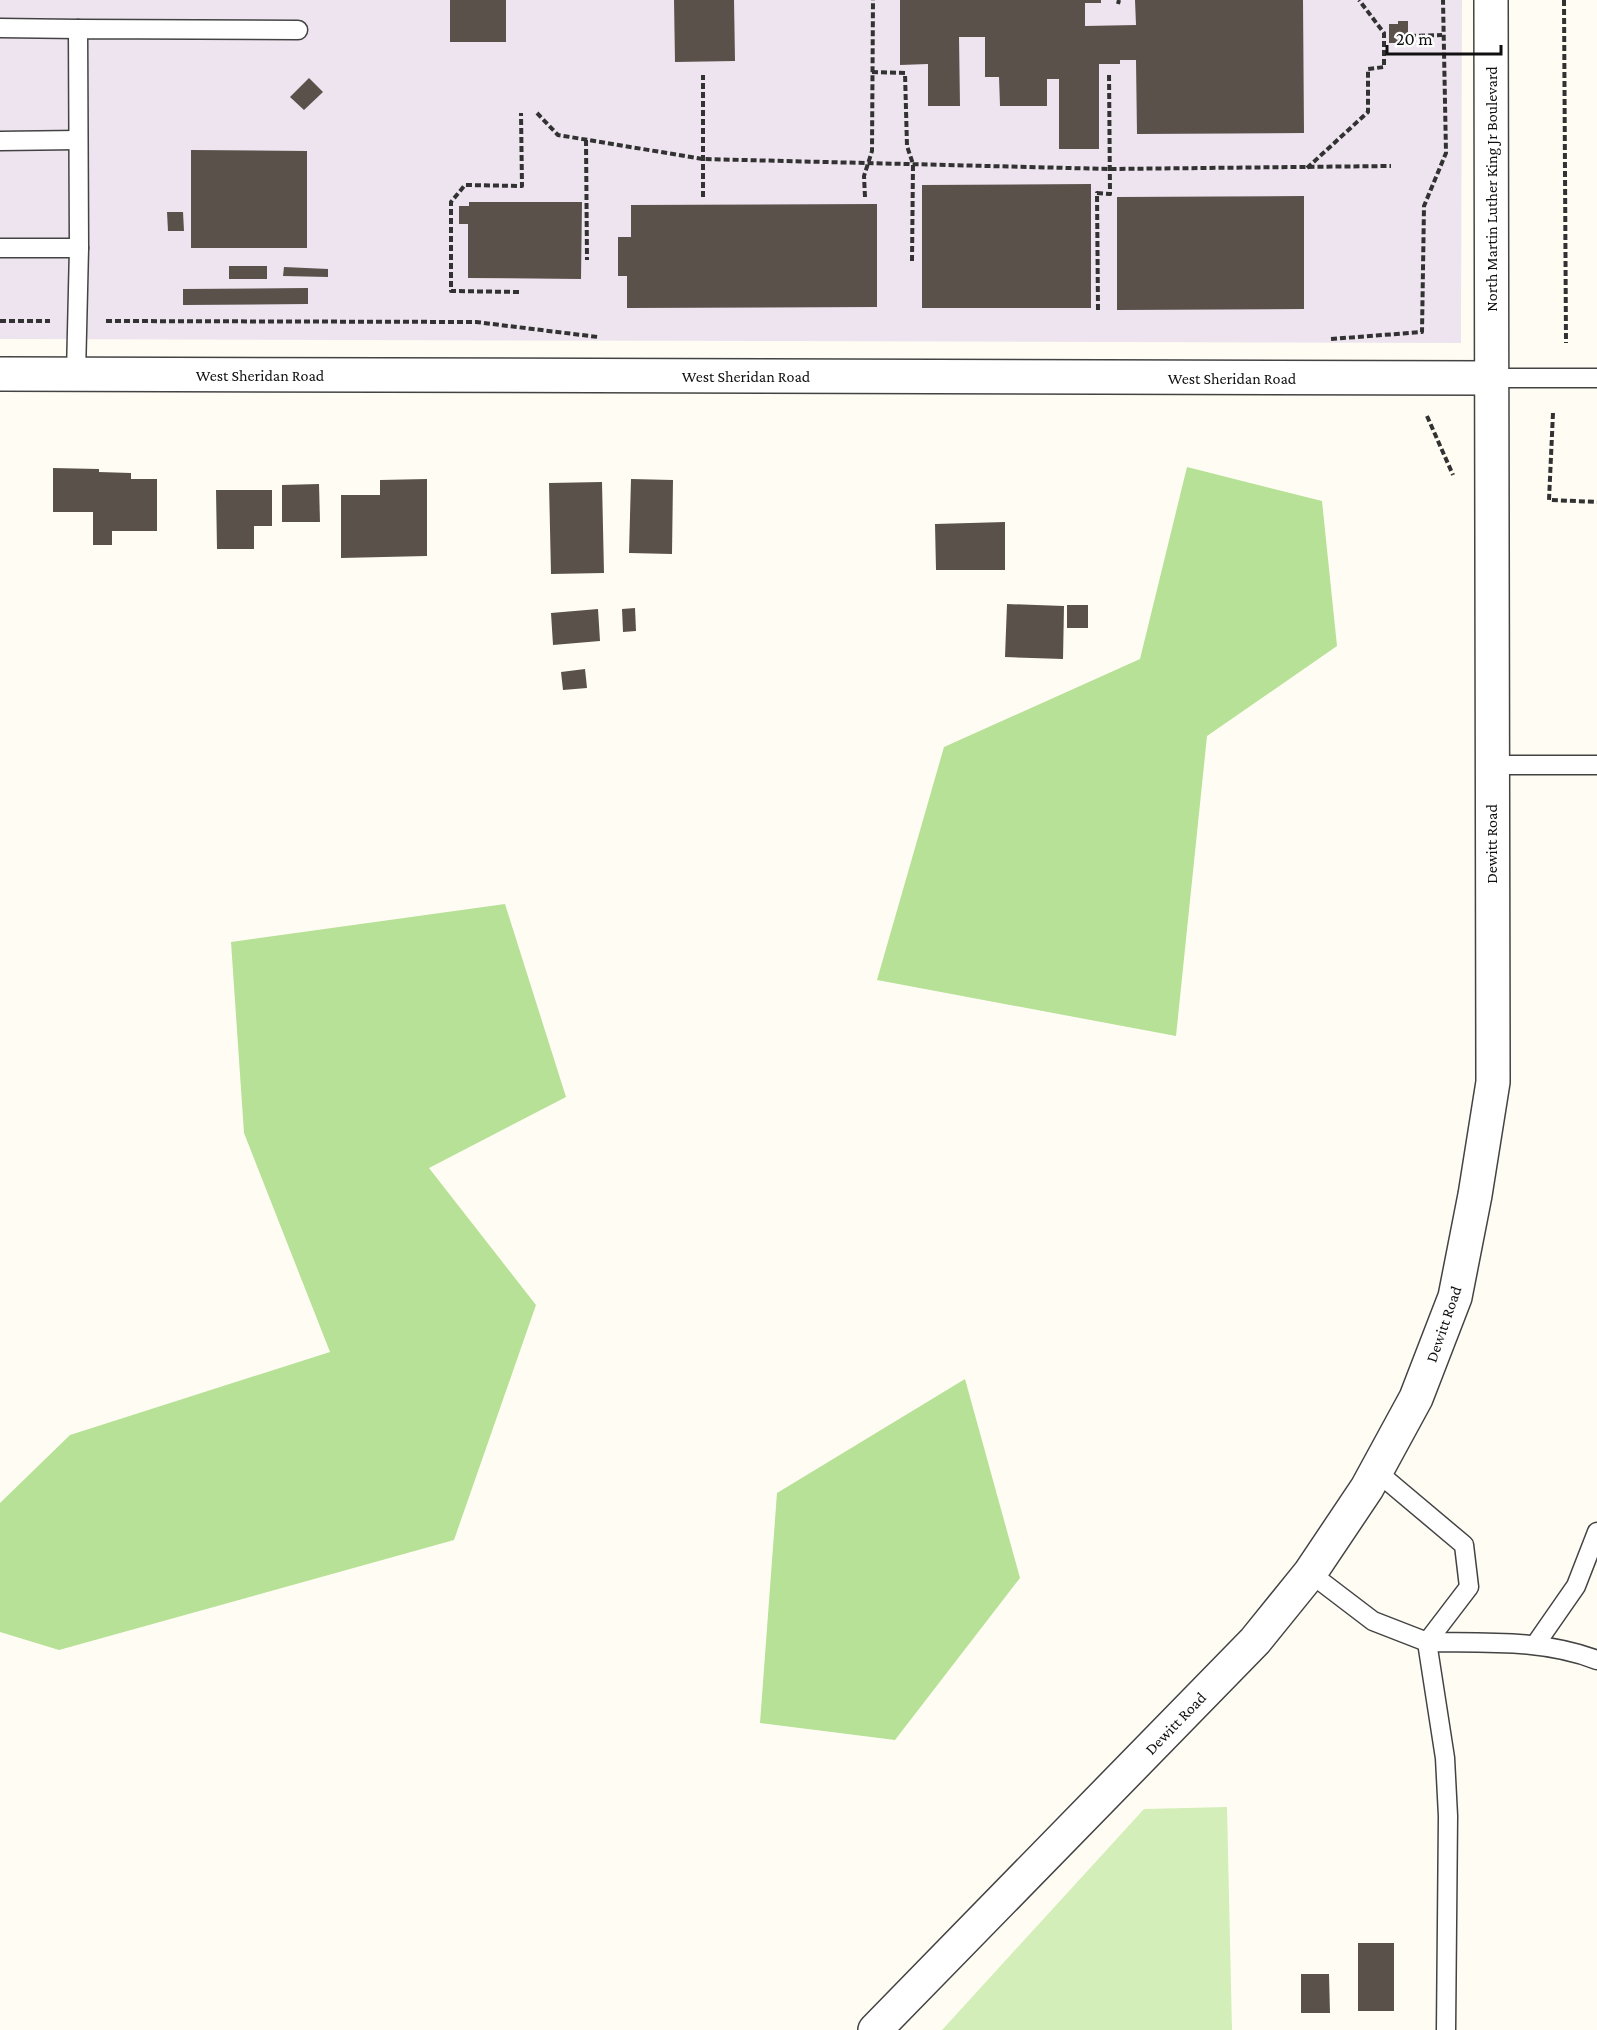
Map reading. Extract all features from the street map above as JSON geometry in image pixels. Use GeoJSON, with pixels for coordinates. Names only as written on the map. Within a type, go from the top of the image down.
{"type":"FeatureCollection","features":[{"type":"Feature","properties":{"kind":"street","name":"North Martin Luther King Jr Boulevard"},"geometry":{"type":"LineString","coordinates":[[1491,0],[1491,378]]}},
{"type":"Feature","properties":{"kind":"street","name":"West Sheridan Road"},"geometry":{"type":"LineString","coordinates":[[0,374],[1491,378]]}},
{"type":"Feature","properties":{"kind":"street","name":"Dewitt Road"},"geometry":{"type":"LineString","coordinates":[[875,2030],[1255,1641],[1310,1573],[1367,1488],[1416,1398],[1455,1297],[1475,1195],[1493,1082],[1491,378]]}},
{"type":"Feature","properties":{"kind":"lane"},"geometry":{"type":"LineString","coordinates":[[0,28],[298,30]]}},
{"type":"Feature","properties":{"kind":"lane"},"geometry":{"type":"LineString","coordinates":[[76,374],[79,248],[78,29]]}},
{"type":"Feature","properties":{"kind":"lane"},"geometry":{"type":"LineString","coordinates":[[0,141],[78,140]]}},
{"type":"Feature","properties":{"kind":"lane"},"geometry":{"type":"LineString","coordinates":[[0,248],[79,248]]}},
{"type":"Feature","properties":{"kind":"lane"},"geometry":{"type":"LineString","coordinates":[[1491,378],[1597,378]]}},
{"type":"Feature","properties":{"kind":"lane"},"geometry":{"type":"LineString","coordinates":[[1491,765],[1597,765]]}},
{"type":"Feature","properties":{"kind":"lane"},"geometry":{"type":"LineString","coordinates":[[1376,1471],[1464,1545],[1469,1587],[1427,1642],[1445,1769],[1448,1816],[1446,2030]]}},
{"type":"Feature","properties":{"kind":"lane"},"geometry":{"type":"LineString","coordinates":[[1535,1645],[1576,1586],[1597,1532]]}},
{"type":"Feature","properties":{"kind":"lane"},"geometry":{"type":"LineString","coordinates":[[1310,1573],[1373,1621],[1427,1642],[1535,1645],[1574,1651],[1597,1660]]}},
{"type":"Feature","properties":{"kind":"path"},"geometry":{"type":"LineString","coordinates":[[865,197],[864,177],[872,151],[873,0]]}},
{"type":"Feature","properties":{"kind":"path"},"geometry":{"type":"LineString","coordinates":[[1307,168],[1368,112],[1368,69],[1384,67],[1384,33],[1359,0]]}},
{"type":"Feature","properties":{"kind":"path"},"geometry":{"type":"LineString","coordinates":[[1320,339],[1422,332],[1424,206],[1446,153],[1443,0]]}},
{"type":"Feature","properties":{"kind":"path"},"geometry":{"type":"LineString","coordinates":[[1564,0],[1566,343]]}},
{"type":"Feature","properties":{"kind":"path"},"geometry":{"type":"LineString","coordinates":[[1410,36],[1442,35]]}},
{"type":"Feature","properties":{"kind":"path"},"geometry":{"type":"LineString","coordinates":[[872,72],[905,73],[907,146],[913,164],[912,261]]}},
{"type":"Feature","properties":{"kind":"path"},"geometry":{"type":"LineString","coordinates":[[1098,310],[1097,193],[1110,194],[1109,72]]}},
{"type":"Feature","properties":{"kind":"path"},"geometry":{"type":"LineString","coordinates":[[703,75],[703,197]]}},
{"type":"Feature","properties":{"kind":"path"},"geometry":{"type":"LineString","coordinates":[[519,292],[451,291],[451,202],[465,185],[522,186],[521,113]]}},
{"type":"Feature","properties":{"kind":"path"},"geometry":{"type":"LineString","coordinates":[[537,113],[558,135],[703,159],[1110,169],[1391,166]]}},
{"type":"Feature","properties":{"kind":"path"},"geometry":{"type":"LineString","coordinates":[[586,140],[587,260]]}},
{"type":"Feature","properties":{"kind":"path"},"geometry":{"type":"LineString","coordinates":[[0,321],[476,322],[605,338]]}},
{"type":"Feature","properties":{"kind":"path"},"geometry":{"type":"LineString","coordinates":[[1553,412],[1549,500],[1597,502]]}},
{"type":"Feature","properties":{"kind":"path"},"geometry":{"type":"LineString","coordinates":[[1427,416],[1453,475]]}},
{"type":"Feature","properties":{"kind":"shaded area"},"geometry":{"type":"Polygon","coordinates":[[[0,0],[1462,0],[1461,343],[0,339],[0,0]]]}},
{"type":"Feature","properties":{"kind":"green space"},"geometry":{"type":"Polygon","coordinates":[[[1187,467],[1322,501],[1337,646],[1207,736],[1176,1036],[877,980],[944,747],[1140,659],[1187,467]]]}},
{"type":"Feature","properties":{"kind":"green space"},"geometry":{"type":"Polygon","coordinates":[[[505,904],[566,1097],[429,1168],[536,1305],[454,1540],[59,1650],[0,1632],[0,1503],[70,1435],[330,1352],[244,1133],[231,942],[505,904]]]}},
{"type":"Feature","properties":{"kind":"green space"},"geometry":{"type":"Polygon","coordinates":[[[965,1379],[1020,1578],[895,1740],[760,1723],[777,1493],[965,1379]]]}},
{"type":"Feature","properties":{"kind":"green space"},"geometry":{"type":"Polygon","coordinates":[[[1227,1807],[1232,2030],[942,2030],[1144,1809],[1227,1807]]]}},
{"type":"Feature","properties":{"kind":"building"},"geometry":{"type":"Polygon","coordinates":[[[450,0],[506,0],[506,42],[450,42],[450,0]]]}},
{"type":"Feature","properties":{"kind":"building"},"geometry":{"type":"Polygon","coordinates":[[[674,0],[734,0],[735,61],[675,62],[674,0]]]}},
{"type":"Feature","properties":{"kind":"building"},"geometry":{"type":"Polygon","coordinates":[[[900,0],[1101,0],[1101,3],[1085,3],[1085,26],[1136,25],[1135,0],[1303,0],[1304,133],[1137,134],[1136,60],[1120,60],[1120,64],[1099,64],[1099,149],[1059,149],[1059,79],[1047,79],[1047,106],[1000,106],[999,77],[985,77],[985,37],[959,37],[960,106],[928,106],[928,64],[900,65],[900,0]]]}},
{"type":"Feature","properties":{"kind":"building"},"geometry":{"type":"Polygon","coordinates":[[[1398,21],[1408,21],[1408,46],[1389,43],[1389,24],[1398,24],[1398,21]]]}},
{"type":"Feature","properties":{"kind":"building"},"geometry":{"type":"Polygon","coordinates":[[[309,78],[323,92],[304,110],[290,97],[309,78]]]}},
{"type":"Feature","properties":{"kind":"building"},"geometry":{"type":"Polygon","coordinates":[[[191,150],[307,151],[307,248],[191,248],[191,150]]]}},
{"type":"Feature","properties":{"kind":"building"},"geometry":{"type":"Polygon","coordinates":[[[1091,184],[1091,308],[922,308],[922,185],[1091,184]]]}},
{"type":"Feature","properties":{"kind":"building"},"geometry":{"type":"Polygon","coordinates":[[[1304,196],[1304,309],[1117,310],[1117,197],[1304,196]]]}},
{"type":"Feature","properties":{"kind":"building"},"geometry":{"type":"Polygon","coordinates":[[[469,202],[582,202],[581,279],[468,278],[468,224],[459,224],[459,206],[469,206],[469,202]]]}},
{"type":"Feature","properties":{"kind":"building"},"geometry":{"type":"Polygon","coordinates":[[[877,204],[877,307],[627,308],[627,276],[618,276],[618,237],[631,237],[631,205],[877,204]]]}},
{"type":"Feature","properties":{"kind":"building"},"geometry":{"type":"Polygon","coordinates":[[[167,212],[183,212],[184,231],[168,231],[167,212]]]}},
{"type":"Feature","properties":{"kind":"building"},"geometry":{"type":"Polygon","coordinates":[[[229,266],[267,266],[267,279],[229,279],[229,266]]]}},
{"type":"Feature","properties":{"kind":"building"},"geometry":{"type":"Polygon","coordinates":[[[284,267],[328,269],[328,277],[283,276],[284,267]]]}},
{"type":"Feature","properties":{"kind":"building"},"geometry":{"type":"Polygon","coordinates":[[[308,288],[308,304],[183,305],[183,289],[308,288]]]}},
{"type":"Feature","properties":{"kind":"building"},"geometry":{"type":"Polygon","coordinates":[[[53,468],[99,469],[99,472],[131,473],[131,479],[157,479],[157,531],[112,531],[112,545],[93,545],[93,512],[53,512],[53,468]]]}},
{"type":"Feature","properties":{"kind":"building"},"geometry":{"type":"Polygon","coordinates":[[[427,479],[427,556],[341,558],[341,495],[380,495],[380,480],[427,479]]]}},
{"type":"Feature","properties":{"kind":"building"},"geometry":{"type":"Polygon","coordinates":[[[631,479],[673,480],[672,554],[629,553],[631,479]]]}},
{"type":"Feature","properties":{"kind":"building"},"geometry":{"type":"Polygon","coordinates":[[[602,482],[604,573],[551,574],[549,483],[602,482]]]}},
{"type":"Feature","properties":{"kind":"building"},"geometry":{"type":"Polygon","coordinates":[[[319,484],[320,522],[282,522],[282,485],[319,484]]]}},
{"type":"Feature","properties":{"kind":"building"},"geometry":{"type":"Polygon","coordinates":[[[216,490],[272,490],[272,526],[254,526],[254,549],[217,549],[216,490]]]}},
{"type":"Feature","properties":{"kind":"building"},"geometry":{"type":"Polygon","coordinates":[[[1005,522],[1005,570],[936,570],[935,524],[1005,522]]]}},
{"type":"Feature","properties":{"kind":"building"},"geometry":{"type":"Polygon","coordinates":[[[1007,604],[1064,606],[1063,659],[1005,657],[1007,604]]]}},
{"type":"Feature","properties":{"kind":"building"},"geometry":{"type":"Polygon","coordinates":[[[1067,605],[1088,605],[1088,628],[1067,628],[1067,605]]]}},
{"type":"Feature","properties":{"kind":"building"},"geometry":{"type":"Polygon","coordinates":[[[635,608],[636,631],[623,632],[622,609],[635,608]]]}},
{"type":"Feature","properties":{"kind":"building"},"geometry":{"type":"Polygon","coordinates":[[[598,609],[600,641],[553,645],[551,613],[598,609]]]}},
{"type":"Feature","properties":{"kind":"building"},"geometry":{"type":"Polygon","coordinates":[[[585,669],[587,688],[563,690],[561,672],[585,669]]]}},
{"type":"Feature","properties":{"kind":"building"},"geometry":{"type":"Polygon","coordinates":[[[1358,1943],[1394,1943],[1394,2011],[1358,2011],[1358,1943]]]}},
{"type":"Feature","properties":{"kind":"building"},"geometry":{"type":"Polygon","coordinates":[[[1301,1974],[1329,1974],[1330,2013],[1301,2013],[1301,1974]]]}}]}
